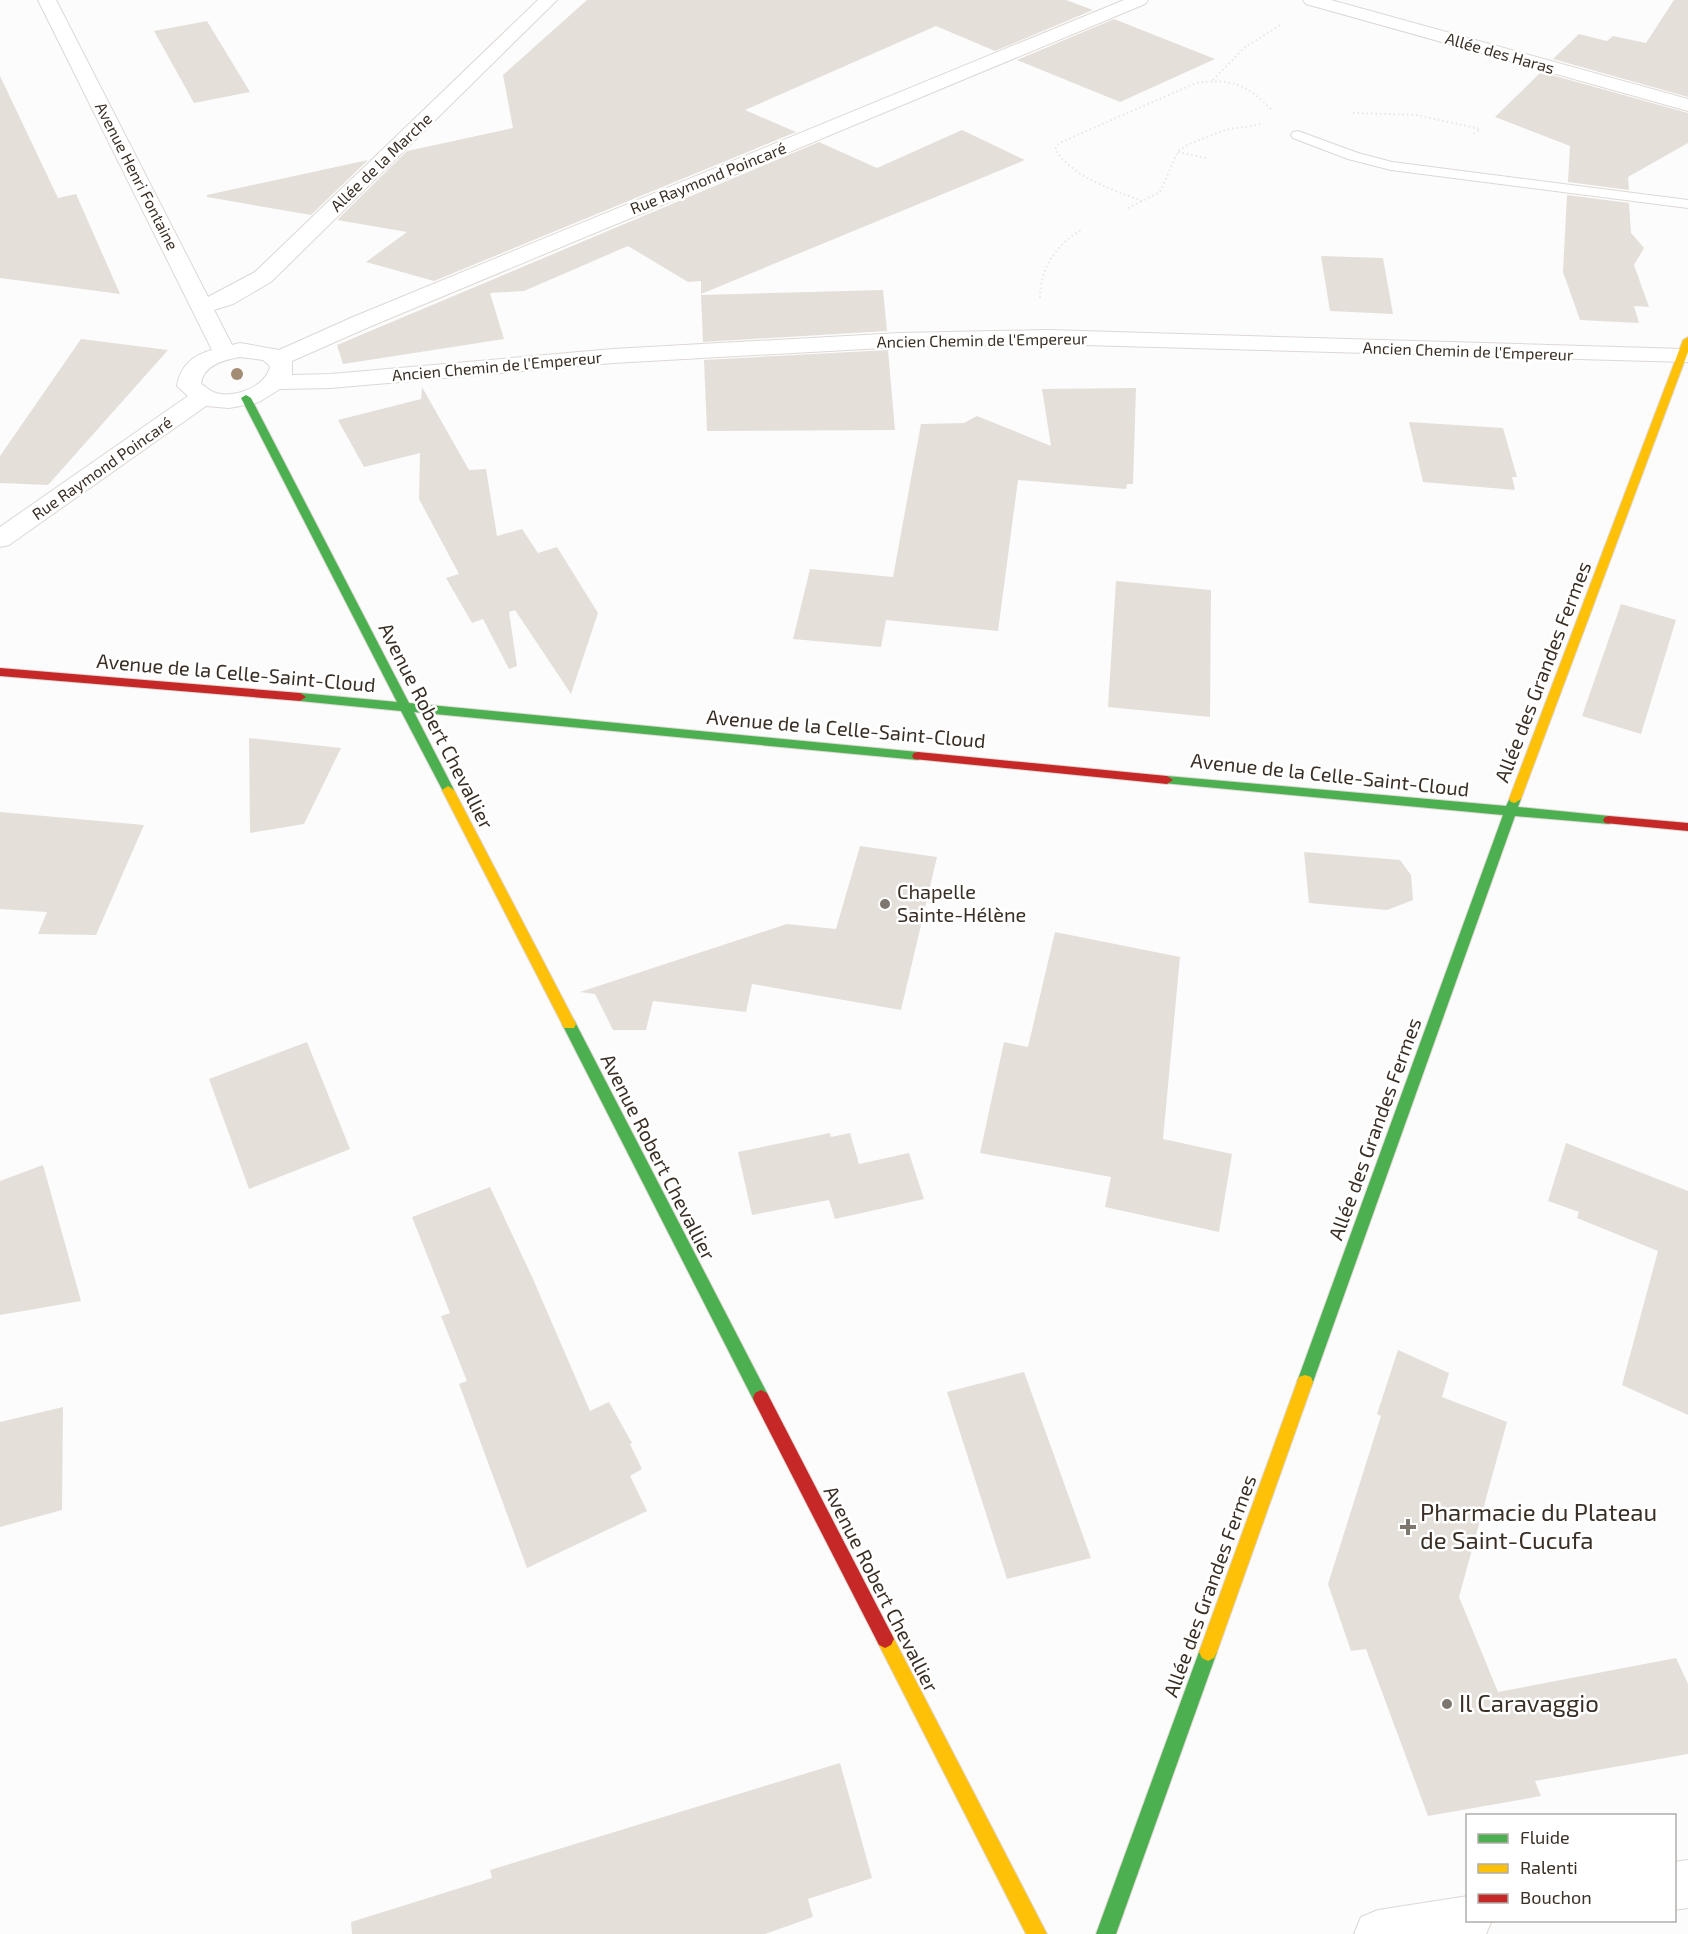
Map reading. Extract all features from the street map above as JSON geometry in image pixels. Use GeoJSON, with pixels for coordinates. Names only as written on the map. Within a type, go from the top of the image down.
{"type":"FeatureCollection","features":[{"type":"Feature","properties":{"kind":"street","name":"Avenue Henri Fontaine"},"geometry":{"type":"LineString","coordinates":[[47,0],[225,353]]}},
{"type":"Feature","properties":{"kind":"street","name":"Allée de la Marche"},"geometry":{"type":"LineString","coordinates":[[203,306],[225,299],[262,277],[548,0]]}},
{"type":"Feature","properties":{"kind":"street","name":"Rue Raymond Poincaré"},"geometry":{"type":"LineString","coordinates":[[278,359],[383,313],[1139,0]]}},
{"type":"Feature","properties":{"kind":"street","name":"Allée des Haras"},"geometry":{"type":"LineString","coordinates":[[1316,1],[1688,105]]}},
{"type":"Feature","properties":{"kind":"street","name":"Ancien Chemin de l'Empereur"},"geometry":{"type":"LineString","coordinates":[[277,382],[331,381],[625,355],[900,340],[1048,337],[1638,356],[1686,351]]}},
{"type":"Feature","properties":{"kind":"street"},"geometry":{"type":"LineString","coordinates":[[255,351],[278,359],[283,366],[283,374],[277,382],[269,389],[246,398],[224,400],[203,397],[189,386],[189,378],[200,363],[225,353],[255,351]]}},
{"type":"Feature","properties":{"kind":"street","name":"Allée des Grandes Fermes"},"geometry":{"type":"LineString","coordinates":[[1106,1934],[1510,812],[1686,351]]}},
{"type":"Feature","properties":{"kind":"street","name":"Rue Raymond Poincaré"},"geometry":{"type":"LineString","coordinates":[[0,539],[203,397]]}},
{"type":"Feature","properties":{"kind":"street","name":"Avenue Robert Chevallier"},"geometry":{"type":"LineString","coordinates":[[246,398],[1037,1934]]}},
{"type":"Feature","properties":{"kind":"street","name":"Avenue de la Celle-Saint-Cloud"},"geometry":{"type":"LineString","coordinates":[[0,672],[403,706],[1688,827]]}},
{"type":"Feature","properties":{"kind":"street"},"geometry":{"type":"LineString","coordinates":[[1378,1934],[1466,1920]]}},
{"type":"Feature","properties":{"kind":"lane"},"geometry":{"type":"LineString","coordinates":[[1298,135],[1353,156],[1414,170],[1688,204]]}},
{"type":"Feature","properties":{"kind":"path"},"geometry":{"type":"LineString","coordinates":[[1213,80],[1223,66],[1246,45],[1316,1]]}},
{"type":"Feature","properties":{"kind":"path"},"geometry":{"type":"LineString","coordinates":[[1143,202],[1075,170],[1057,156],[1055,149],[1059,143],[1177,89],[1213,80],[1241,85],[1254,91],[1275,113]]}},
{"type":"Feature","properties":{"kind":"path"},"geometry":{"type":"LineString","coordinates":[[1178,152],[1206,158]]}},
{"type":"Feature","properties":{"kind":"path"},"geometry":{"type":"LineString","coordinates":[[1048,337],[1044,325],[1040,291],[1045,273],[1050,258],[1063,242],[1081,230]]}},
{"type":"Feature","properties":{"kind":"building"},"geometry":{"type":"Polygon","coordinates":[[[587,0],[1066,0],[1093,10],[995,51],[936,26],[745,110],[796,132],[434,281],[366,262],[407,232],[337,220],[407,151],[513,128],[503,75],[587,0]]]}},
{"type":"Feature","properties":{"kind":"building"},"geometry":{"type":"Polygon","coordinates":[[[1674,0],[1688,0],[1688,97],[1553,59],[1579,34],[1607,41],[1613,36],[1646,43],[1674,0]]]}},
{"type":"Feature","properties":{"kind":"building"},"geometry":{"type":"Polygon","coordinates":[[[1114,19],[1215,59],[1120,102],[1017,60],[1114,19]]]}},
{"type":"Feature","properties":{"kind":"building"},"geometry":{"type":"Polygon","coordinates":[[[207,21],[250,92],[194,103],[154,31],[207,21]]]}},
{"type":"Feature","properties":{"kind":"building"},"geometry":{"type":"Polygon","coordinates":[[[1541,72],[1688,113],[1688,143],[1628,177],[1629,190],[1568,182],[1570,146],[1495,117],[1541,72]]]}},
{"type":"Feature","properties":{"kind":"building"},"geometry":{"type":"Polygon","coordinates":[[[0,76],[58,198],[76,194],[120,294],[0,278],[0,76]]]}},
{"type":"Feature","properties":{"kind":"building"},"geometry":{"type":"Polygon","coordinates":[[[962,130],[1025,160],[701,294],[701,281],[688,282],[628,246],[524,291],[490,293],[504,339],[343,364],[337,345],[819,142],[877,168],[962,130]]]}},
{"type":"Feature","properties":{"kind":"building"},"geometry":{"type":"Polygon","coordinates":[[[368,160],[311,215],[207,197],[207,195],[368,160]]]}},
{"type":"Feature","properties":{"kind":"building"},"geometry":{"type":"Polygon","coordinates":[[[1567,195],[1629,203],[1631,233],[1644,248],[1634,265],[1649,307],[1634,306],[1639,323],[1580,320],[1563,272],[1567,195]]]}},
{"type":"Feature","properties":{"kind":"building"},"geometry":{"type":"Polygon","coordinates":[[[1321,256],[1383,258],[1393,314],[1330,311],[1321,256]]]}},
{"type":"Feature","properties":{"kind":"building"},"geometry":{"type":"Polygon","coordinates":[[[883,290],[887,331],[703,342],[701,295],[883,290]]]}},
{"type":"Feature","properties":{"kind":"building"},"geometry":{"type":"Polygon","coordinates":[[[81,339],[168,350],[48,485],[0,483],[0,456],[81,339]]]}},
{"type":"Feature","properties":{"kind":"building"},"geometry":{"type":"Polygon","coordinates":[[[888,350],[895,430],[707,431],[704,360],[888,350]]]}},
{"type":"Feature","properties":{"kind":"building"},"geometry":{"type":"Polygon","coordinates":[[[422,387],[469,470],[486,469],[497,536],[522,529],[538,553],[557,547],[598,613],[571,694],[515,610],[509,612],[517,666],[509,669],[483,619],[472,623],[446,578],[459,574],[419,499],[420,453],[364,467],[338,420],[421,399],[422,387]]]}},
{"type":"Feature","properties":{"kind":"building"},"geometry":{"type":"Polygon","coordinates":[[[1136,388],[1133,484],[1127,484],[1126,489],[1018,480],[998,631],[886,620],[881,647],[793,639],[810,569],[893,577],[921,424],[964,423],[977,416],[1051,446],[1042,389],[1136,388]]]}},
{"type":"Feature","properties":{"kind":"building"},"geometry":{"type":"Polygon","coordinates":[[[1409,422],[1503,428],[1517,477],[1512,477],[1515,490],[1423,482],[1409,422]]]}},
{"type":"Feature","properties":{"kind":"building"},"geometry":{"type":"Polygon","coordinates":[[[1116,581],[1211,590],[1210,717],[1108,707],[1116,581]]]}},
{"type":"Feature","properties":{"kind":"building"},"geometry":{"type":"Polygon","coordinates":[[[1621,604],[1676,620],[1641,734],[1582,716],[1621,604]]]}},
{"type":"Feature","properties":{"kind":"building"},"geometry":{"type":"Polygon","coordinates":[[[249,738],[341,748],[304,824],[250,833],[249,738]]]}},
{"type":"Feature","properties":{"kind":"building"},"geometry":{"type":"Polygon","coordinates":[[[0,812],[144,825],[96,935],[38,934],[47,912],[0,909],[0,812]]]}},
{"type":"Feature","properties":{"kind":"building"},"geometry":{"type":"Polygon","coordinates":[[[860,846],[937,857],[901,1010],[752,984],[746,1012],[653,1001],[646,1030],[613,1030],[595,994],[580,992],[787,924],[836,929],[860,846]]]}},
{"type":"Feature","properties":{"kind":"building"},"geometry":{"type":"Polygon","coordinates":[[[1304,852],[1400,860],[1411,875],[1413,900],[1387,910],[1309,903],[1304,852]]]}},
{"type":"Feature","properties":{"kind":"building"},"geometry":{"type":"Polygon","coordinates":[[[1055,932],[1180,957],[1163,1139],[1232,1154],[1219,1232],[1105,1207],[1111,1177],[980,1153],[1004,1042],[1028,1047],[1055,932]]]}},
{"type":"Feature","properties":{"kind":"building"},"geometry":{"type":"Polygon","coordinates":[[[307,1042],[350,1149],[249,1189],[209,1079],[307,1042]]]}},
{"type":"Feature","properties":{"kind":"building"},"geometry":{"type":"Polygon","coordinates":[[[830,1133],[831,1137],[850,1133],[859,1164],[909,1153],[924,1199],[835,1219],[829,1200],[752,1215],[738,1152],[830,1133]]]}},
{"type":"Feature","properties":{"kind":"building"},"geometry":{"type":"Polygon","coordinates":[[[1566,1143],[1688,1191],[1688,1415],[1622,1385],[1658,1251],[1577,1218],[1579,1212],[1548,1201],[1566,1143]]]}},
{"type":"Feature","properties":{"kind":"building"},"geometry":{"type":"Polygon","coordinates":[[[43,1165],[81,1301],[0,1315],[0,1181],[43,1165]]]}},
{"type":"Feature","properties":{"kind":"building"},"geometry":{"type":"Polygon","coordinates":[[[490,1187],[590,1411],[609,1402],[632,1443],[630,1444],[642,1469],[630,1476],[647,1511],[527,1568],[459,1384],[467,1381],[441,1316],[450,1313],[412,1217],[490,1187]]]}},
{"type":"Feature","properties":{"kind":"building"},"geometry":{"type":"Polygon","coordinates":[[[1398,1350],[1449,1373],[1442,1397],[1507,1422],[1459,1597],[1498,1692],[1676,1658],[1688,1684],[1688,1754],[1535,1781],[1541,1796],[1428,1816],[1366,1649],[1351,1651],[1328,1584],[1381,1416],[1377,1414],[1398,1350]]]}},
{"type":"Feature","properties":{"kind":"building"},"geometry":{"type":"Polygon","coordinates":[[[1024,1372],[1091,1558],[1007,1579],[947,1392],[1024,1372]]]}},
{"type":"Feature","properties":{"kind":"building"},"geometry":{"type":"Polygon","coordinates":[[[63,1407],[62,1510],[0,1527],[0,1422],[63,1407]]]}},
{"type":"Feature","properties":{"kind":"building"},"geometry":{"type":"Polygon","coordinates":[[[840,1763],[872,1878],[808,1899],[813,1917],[765,1934],[352,1934],[351,1922],[492,1878],[490,1870],[840,1763]]]}},
{"type":"Feature","properties":{"kind":"traffic: fast"},"geometry":{"type":"LineString","coordinates":[[246,398],[448,790]]}},
{"type":"Feature","properties":{"kind":"traffic: fast"},"geometry":{"type":"LineString","coordinates":[[300,697],[918,756]]}},
{"type":"Feature","properties":{"kind":"traffic: fast"},"geometry":{"type":"LineString","coordinates":[[1167,780],[1609,820]]}},
{"type":"Feature","properties":{"kind":"traffic: fast"},"geometry":{"type":"LineString","coordinates":[[1305,1382],[1515,799]]}},
{"type":"Feature","properties":{"kind":"traffic: fast"},"geometry":{"type":"LineString","coordinates":[[569,1024],[761,1398]]}},
{"type":"Feature","properties":{"kind":"traffic: fast"},"geometry":{"type":"LineString","coordinates":[[1106,1934],[1208,1652]]}},
{"type":"Feature","properties":{"kind":"traffic: slow"},"geometry":{"type":"LineString","coordinates":[[1515,799],[1688,340]]}},
{"type":"Feature","properties":{"kind":"traffic: slow"},"geometry":{"type":"LineString","coordinates":[[448,790],[569,1024]]}},
{"type":"Feature","properties":{"kind":"traffic: slow"},"geometry":{"type":"LineString","coordinates":[[1208,1652],[1305,1382]]}},
{"type":"Feature","properties":{"kind":"traffic: slow"},"geometry":{"type":"LineString","coordinates":[[885,1639],[1037,1934]]}},
{"type":"Feature","properties":{"kind":"traffic: jam"},"geometry":{"type":"LineString","coordinates":[[0,672],[300,697]]}},
{"type":"Feature","properties":{"kind":"traffic: jam"},"geometry":{"type":"LineString","coordinates":[[918,756],[1167,780]]}},
{"type":"Feature","properties":{"kind":"traffic: jam"},"geometry":{"type":"LineString","coordinates":[[1609,820],[1688,827]]}},
{"type":"Feature","properties":{"kind":"traffic: jam"},"geometry":{"type":"LineString","coordinates":[[761,1398],[885,1639]]}},
{"type":"Feature","properties":{"kind":"place","name":"Chapelle Sainte-Hélène"},"geometry":{"type":"Point","coordinates":[885,904]}},
{"type":"Feature","properties":{"kind":"place","name":"Pharmacie du Plateau de Saint-Cucufa"},"geometry":{"type":"Point","coordinates":[1408,1527]}},
{"type":"Feature","properties":{"kind":"place","name":"Il Caravaggio"},"geometry":{"type":"Point","coordinates":[1447,1704]}}]}
